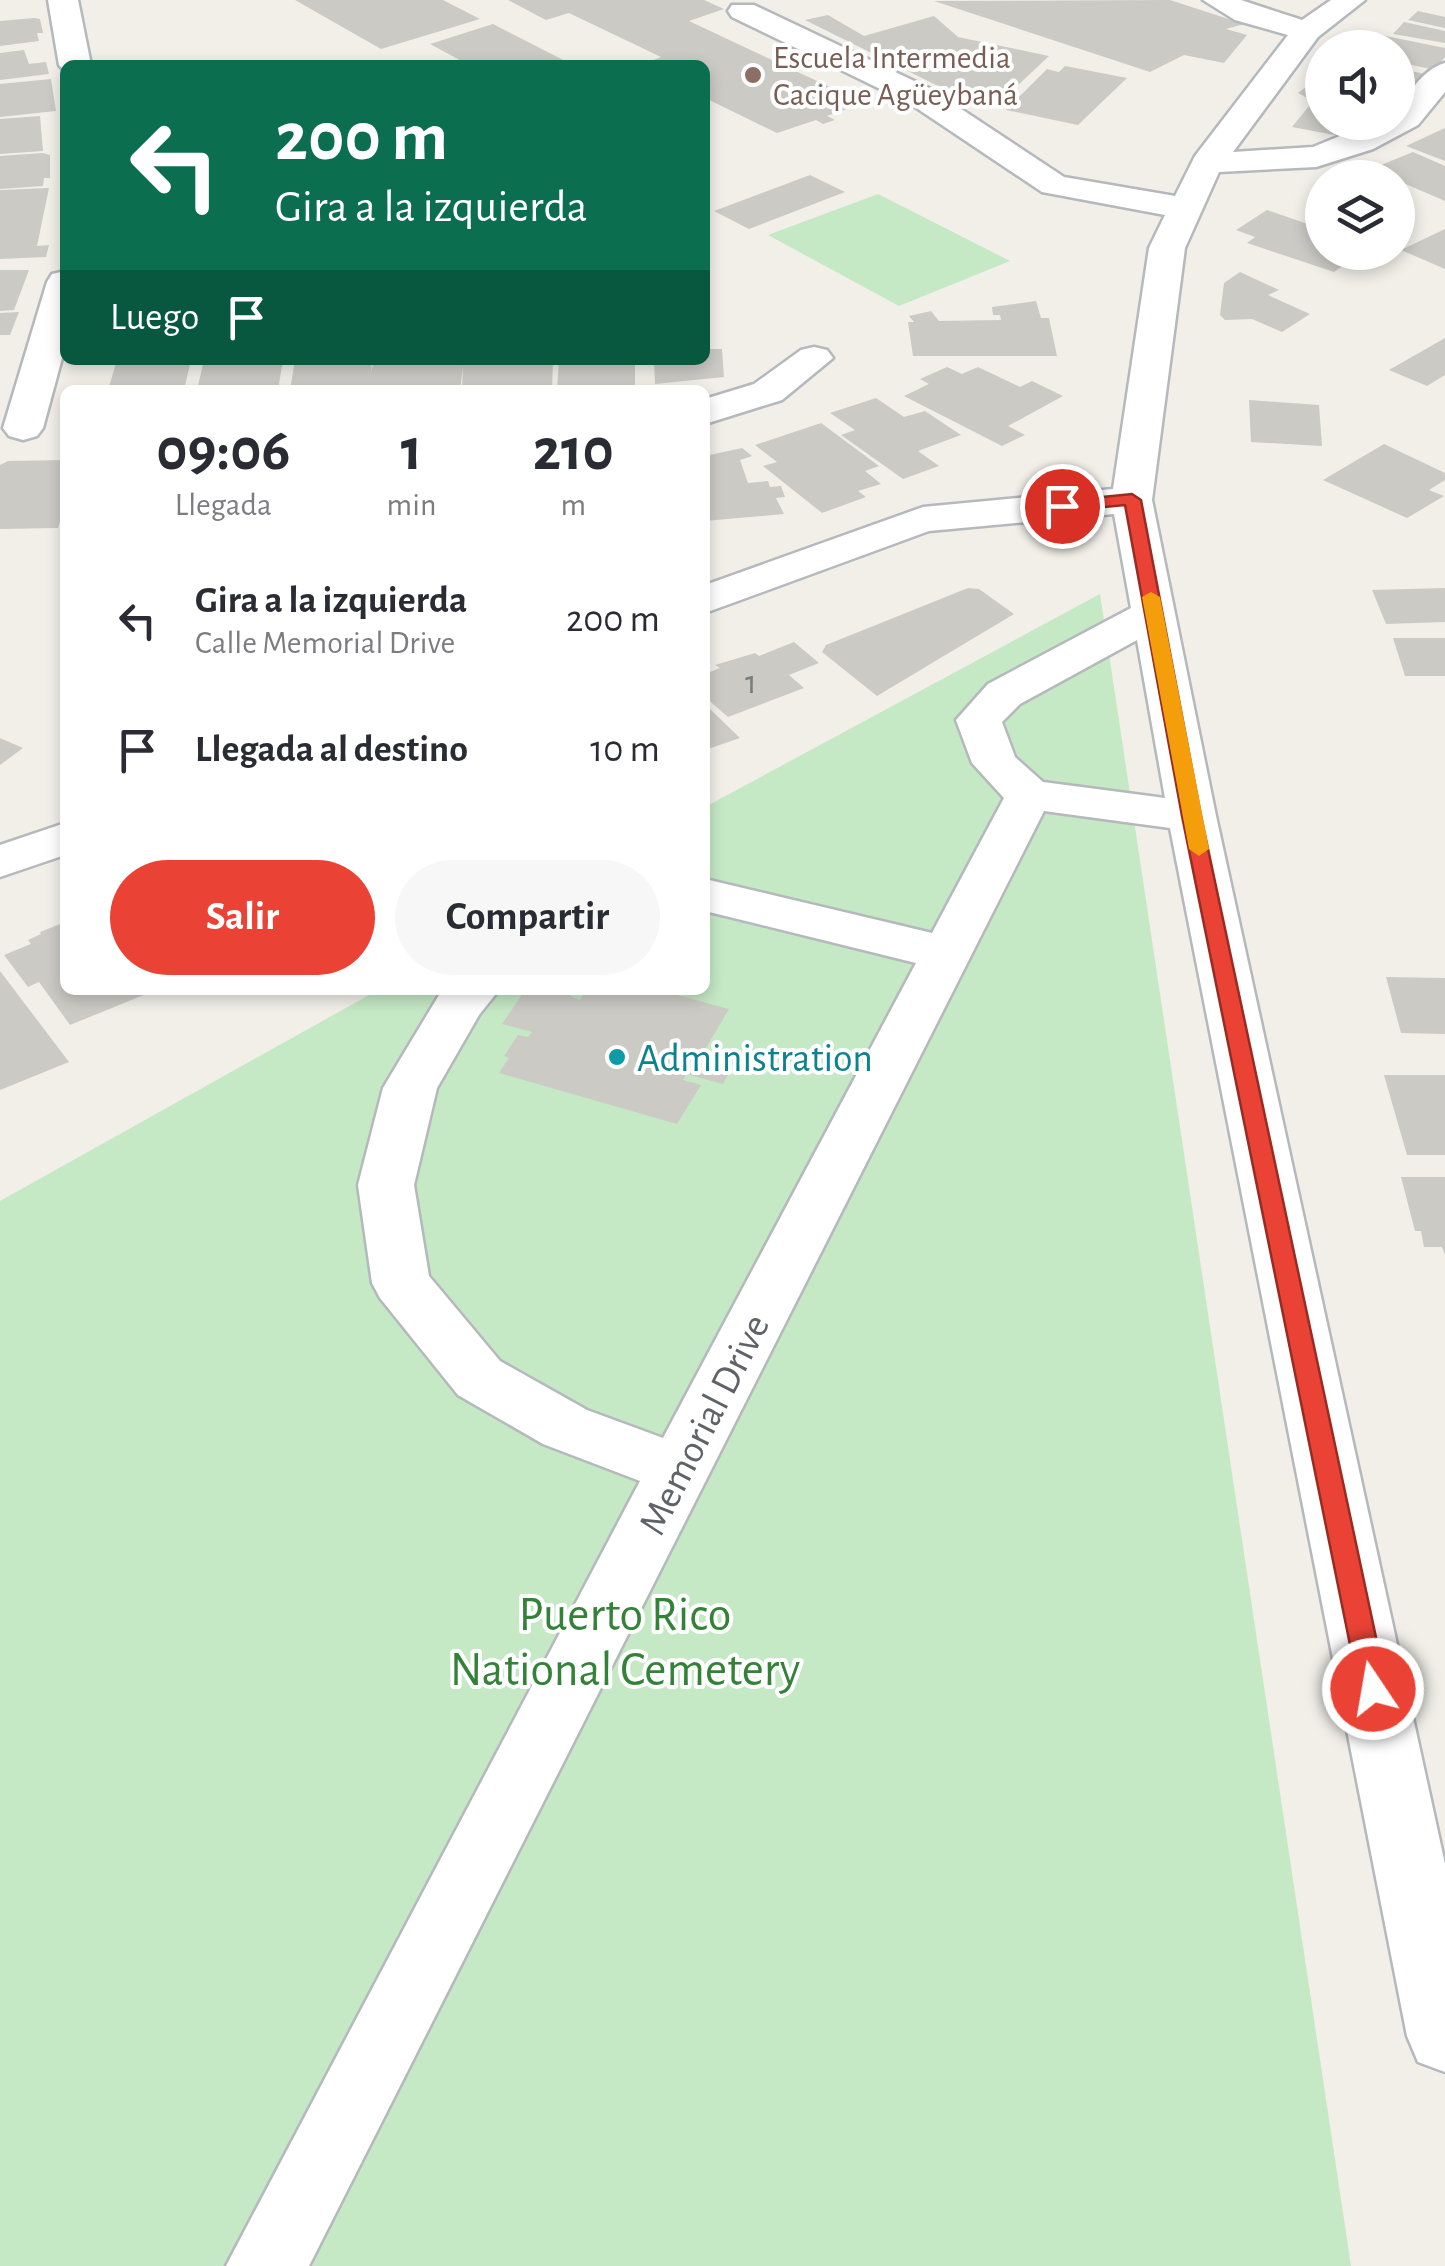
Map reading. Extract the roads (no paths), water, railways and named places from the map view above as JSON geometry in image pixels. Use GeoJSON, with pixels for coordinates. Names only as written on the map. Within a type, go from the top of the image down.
{"type":"FeatureCollection","features":[{"type":"Feature","properties":{"kind":"street"},"geometry":{"type":"LineString","coordinates":[[63,0],[74,60]]}},
{"type":"Feature","properties":{"kind":"street"},"geometry":{"type":"LineString","coordinates":[[1218,0],[1246,14],[1307,30],[1350,0]]}},
{"type":"Feature","properties":{"kind":"street"},"geometry":{"type":"LineString","coordinates":[[743,11],[920,96],[1054,185],[1196,185],[1316,157],[1361,142],[1407,118],[1445,72]]}},
{"type":"Feature","properties":{"kind":"street"},"geometry":{"type":"LineString","coordinates":[[1305,33],[1196,185],[1167,248],[1132,500],[1192,816],[1445,2036]]}},
{"type":"Feature","properties":{"kind":"street"},"geometry":{"type":"LineString","coordinates":[[60,296],[11,428],[60,427]]}},
{"type":"Feature","properties":{"kind":"street"},"geometry":{"type":"LineString","coordinates":[[710,410],[768,392],[814,358]]}},
{"type":"Feature","properties":{"kind":"street"},"geometry":{"type":"LineString","coordinates":[[710,598],[923,519],[1132,500]]}},
{"type":"Feature","properties":{"kind":"street"},"geometry":{"type":"LineString","coordinates":[[1154,613],[1004,694],[979,720],[985,750],[1001,774],[1030,795],[1192,816]]}},
{"type":"Feature","properties":{"kind":"street","name":"Memorial Drive"},"geometry":{"type":"LineString","coordinates":[[266,2266],[1030,795]]}},
{"type":"Feature","properties":{"kind":"street"},"geometry":{"type":"LineString","coordinates":[[0,862],[60,840]]}},
{"type":"Feature","properties":{"kind":"street"},"geometry":{"type":"LineString","coordinates":[[710,895],[947,954]]}},
{"type":"Feature","properties":{"kind":"street"},"geometry":{"type":"LineString","coordinates":[[469,995],[459,1004],[410,1088],[386,1185],[401,1283],[479,1378],[565,1427],[680,1470]]}},
{"type":"Feature","properties":{"kind":"place","name":"Escuela Intermedia Cacique Agüeybaná"},"geometry":{"type":"Point","coordinates":[753,75]}},
{"type":"Feature","properties":{"kind":"place","name":"Administration"},"geometry":{"type":"Point","coordinates":[617,1057]}},
{"type":"Feature","properties":{"kind":"park label","name":"Puerto Rico National Cemetery"},"geometry":{"type":"Point","coordinates":[625,1640]}}]}
